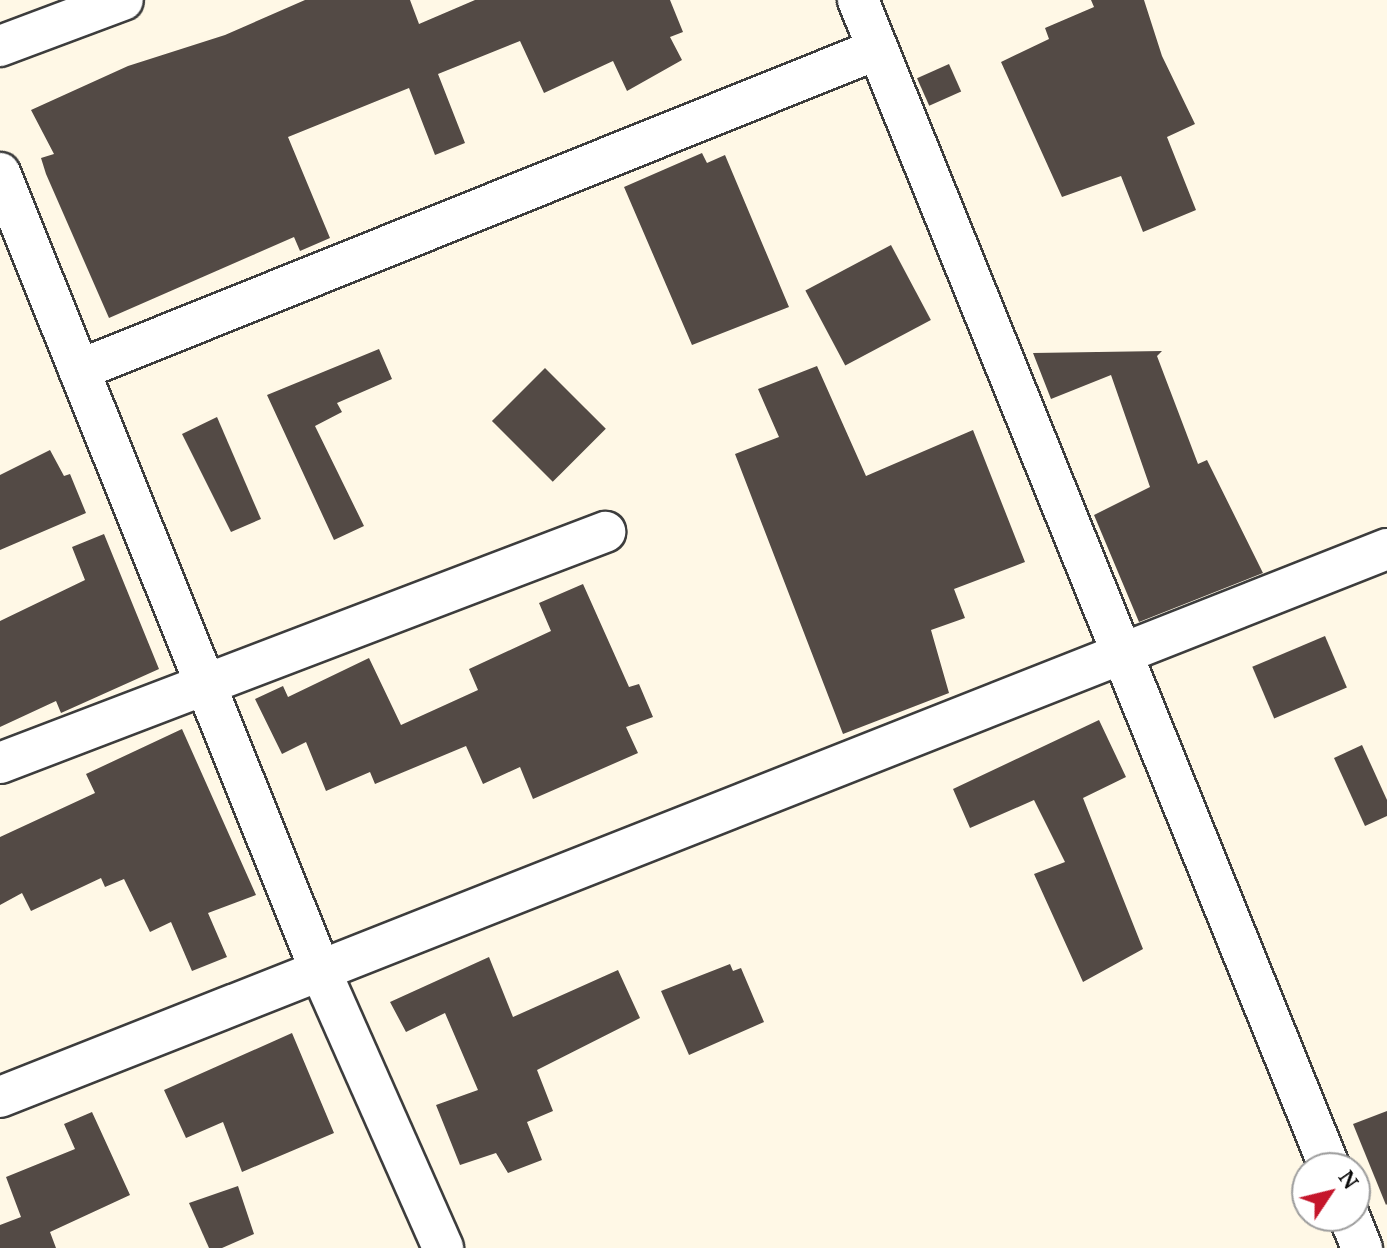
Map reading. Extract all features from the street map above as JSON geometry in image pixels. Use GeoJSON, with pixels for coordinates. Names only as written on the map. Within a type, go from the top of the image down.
{"type":"FeatureCollection","features":[{"type":"Feature","properties":{"kind":"street"},"geometry":{"type":"LineString","coordinates":[[0,46],[123,0]]}},
{"type":"Feature","properties":{"kind":"street"},"geometry":{"type":"LineString","coordinates":[[858,0],[1323,1152]]}},
{"type":"Feature","properties":{"kind":"street"},"geometry":{"type":"LineString","coordinates":[[79,370],[878,49]]}},
{"type":"Feature","properties":{"kind":"street"},"geometry":{"type":"LineString","coordinates":[[0,173],[320,970],[443,1248]]}},
{"type":"Feature","properties":{"kind":"street"},"geometry":{"type":"LineString","coordinates":[[0,763],[206,687],[605,532]]}},
{"type":"Feature","properties":{"kind":"street"},"geometry":{"type":"LineString","coordinates":[[0,1097],[1387,549]]}},
{"type":"Feature","properties":{"kind":"building"},"geometry":{"type":"Polygon","coordinates":[[[305,0],[410,0],[419,24],[475,0],[670,0],[683,32],[670,37],[682,60],[627,91],[613,61],[544,93],[520,41],[438,74],[465,143],[435,155],[409,88],[288,137],[330,238],[300,251],[294,237],[109,318],[46,174],[41,158],[54,154],[31,110],[128,66],[225,35],[305,0]]]}},
{"type":"Feature","properties":{"kind":"building"},"geometry":{"type":"Polygon","coordinates":[[[1091,0],[1144,0],[1162,56],[1195,124],[1167,137],[1196,210],[1143,232],[1121,176],[1062,197],[1001,62],[1049,39],[1045,28],[1094,7],[1091,0]]]}},
{"type":"Feature","properties":{"kind":"building"},"geometry":{"type":"Polygon","coordinates":[[[949,64],[961,91],[929,106],[917,78],[949,64]]]}},
{"type":"Feature","properties":{"kind":"building"},"geometry":{"type":"Polygon","coordinates":[[[702,153],[707,163],[725,155],[789,307],[692,345],[624,187],[702,153]]]}},
{"type":"Feature","properties":{"kind":"building"},"geometry":{"type":"Polygon","coordinates":[[[891,245],[931,320],[845,366],[805,291],[891,245]]]}},
{"type":"Feature","properties":{"kind":"building"},"geometry":{"type":"Polygon","coordinates":[[[379,349],[392,379],[337,403],[342,412],[315,426],[364,526],[334,540],[267,395],[379,349]]]}},
{"type":"Feature","properties":{"kind":"building"},"geometry":{"type":"Polygon","coordinates":[[[1162,351],[1157,356],[1198,464],[1207,460],[1263,573],[1139,622],[1094,515],[1150,487],[1111,375],[1051,399],[1033,353],[1162,351]]]}},
{"type":"Feature","properties":{"kind":"building"},"geometry":{"type":"Polygon","coordinates":[[[817,366],[866,476],[973,430],[1025,562],[954,589],[965,618],[931,630],[949,693],[843,734],[735,454],[779,437],[758,389],[817,366]]]}},
{"type":"Feature","properties":{"kind":"building"},"geometry":{"type":"Polygon","coordinates":[[[545,368],[606,429],[553,482],[492,421],[545,368]]]}},
{"type":"Feature","properties":{"kind":"building"},"geometry":{"type":"Polygon","coordinates":[[[217,417],[261,519],[231,532],[182,434],[217,417]]]}},
{"type":"Feature","properties":{"kind":"building"},"geometry":{"type":"Polygon","coordinates":[[[50,450],[64,476],[70,474],[86,513],[0,550],[0,475],[50,450]]]}},
{"type":"Feature","properties":{"kind":"building"},"geometry":{"type":"Polygon","coordinates":[[[104,534],[159,669],[61,713],[56,701],[0,727],[0,621],[85,580],[72,547],[104,534]]]}},
{"type":"Feature","properties":{"kind":"building"},"geometry":{"type":"Polygon","coordinates":[[[583,584],[629,687],[639,684],[653,717],[626,727],[638,753],[533,799],[520,767],[483,784],[466,746],[375,784],[370,772],[326,791],[306,742],[282,754],[255,699],[283,686],[288,697],[369,658],[401,725],[478,690],[469,669],[551,631],[539,603],[583,584]]]}},
{"type":"Feature","properties":{"kind":"building"},"geometry":{"type":"Polygon","coordinates":[[[1325,636],[1347,688],[1274,718],[1252,667],[1325,636]]]}},
{"type":"Feature","properties":{"kind":"building"},"geometry":{"type":"Polygon","coordinates":[[[1099,720],[1126,777],[1083,798],[1143,949],[1083,982],[1034,874],[1065,862],[1034,800],[970,828],[953,789],[1099,720]]]}},
{"type":"Feature","properties":{"kind":"building"},"geometry":{"type":"Polygon","coordinates":[[[182,729],[256,895],[208,913],[227,957],[192,971],[171,922],[150,932],[124,879],[105,887],[101,878],[31,911],[22,893],[0,905],[0,837],[95,793],[86,774],[182,729]]]}},
{"type":"Feature","properties":{"kind":"building"},"geometry":{"type":"Polygon","coordinates":[[[1362,745],[1387,800],[1387,816],[1365,826],[1334,758],[1362,745]]]}},
{"type":"Feature","properties":{"kind":"building"},"geometry":{"type":"Polygon","coordinates":[[[489,957],[513,1017],[618,970],[640,1018],[537,1070],[553,1111],[527,1122],[542,1160],[508,1173],[496,1153],[460,1165],[436,1105],[478,1090],[445,1013],[406,1032],[390,1002],[489,957]]]}},
{"type":"Feature","properties":{"kind":"building"},"geometry":{"type":"Polygon","coordinates":[[[730,964],[733,971],[741,968],[764,1022],[689,1055],[661,991],[730,964]]]}},
{"type":"Feature","properties":{"kind":"building"},"geometry":{"type":"Polygon","coordinates":[[[292,1033],[334,1133],[242,1172],[223,1122],[186,1138],[164,1090],[292,1033]]]}},
{"type":"Feature","properties":{"kind":"building"},"geometry":{"type":"Polygon","coordinates":[[[1387,1111],[1386,1205],[1371,1168],[1371,1152],[1364,1152],[1353,1124],[1387,1111]]]}},
{"type":"Feature","properties":{"kind":"building"},"geometry":{"type":"Polygon","coordinates":[[[92,1112],[130,1195],[50,1232],[56,1248],[0,1248],[0,1225],[21,1217],[6,1177],[75,1149],[64,1124],[92,1112]]]}},
{"type":"Feature","properties":{"kind":"building"},"geometry":{"type":"Polygon","coordinates":[[[238,1186],[254,1234],[222,1248],[209,1248],[189,1203],[238,1186]]]}}]}
